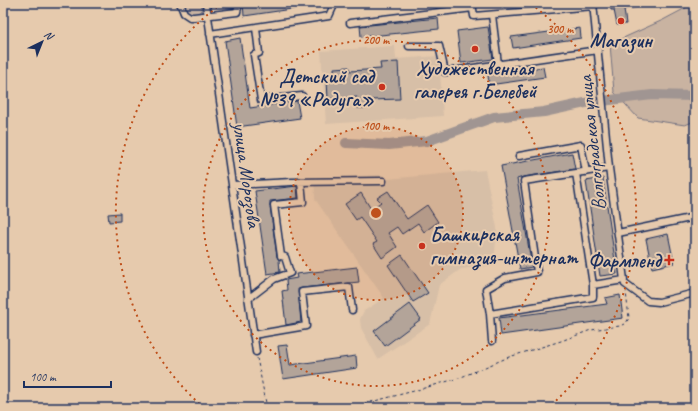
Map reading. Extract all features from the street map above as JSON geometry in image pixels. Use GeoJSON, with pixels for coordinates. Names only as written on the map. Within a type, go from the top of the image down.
{"type":"FeatureCollection","features":[{"type":"Feature","properties":{"kind":"street"},"geometry":{"type":"LineString","coordinates":[[180,3],[184,12],[190,17],[237,12],[239,3]]}},
{"type":"Feature","properties":{"kind":"street","name":"улица Морозова"},"geometry":{"type":"LineString","coordinates":[[206,3],[256,352]]}},
{"type":"Feature","properties":{"kind":"street"},"geometry":{"type":"LineString","coordinates":[[210,34],[329,16],[334,4]]}},
{"type":"Feature","properties":{"kind":"street"},"geometry":{"type":"LineString","coordinates":[[350,22],[472,6],[474,16],[492,15],[554,6],[594,4]]}},
{"type":"Feature","properties":{"kind":"street","name":"Волгоградская улица"},"geometry":{"type":"LineString","coordinates":[[594,4],[609,168],[624,282]]}},
{"type":"Feature","properties":{"kind":"street"},"geometry":{"type":"LineString","coordinates":[[492,15],[498,64]]}},
{"type":"Feature","properties":{"kind":"street"},"geometry":{"type":"LineString","coordinates":[[256,28],[259,53],[254,55],[261,100],[302,96]]}},
{"type":"Feature","properties":{"kind":"street"},"geometry":{"type":"LineString","coordinates":[[408,46],[439,46],[445,72],[598,50]]}},
{"type":"Feature","properties":{"kind":"street"},"geometry":{"type":"LineString","coordinates":[[519,156],[581,145],[586,172]]}},
{"type":"Feature","properties":{"kind":"street"},"geometry":{"type":"LineString","coordinates":[[492,341],[486,289],[505,278],[537,272],[524,181],[609,168]]}},
{"type":"Feature","properties":{"kind":"street"},"geometry":{"type":"LineString","coordinates":[[490,314],[594,297],[576,173]]}},
{"type":"Feature","properties":{"kind":"street"},"geometry":{"type":"LineString","coordinates":[[232,185],[383,181]]}},
{"type":"Feature","properties":{"kind":"street"},"geometry":{"type":"LineString","coordinates":[[248,299],[274,279],[290,273],[285,257],[281,256],[274,205],[303,202],[301,182]]}},
{"type":"Feature","properties":{"kind":"street"},"geometry":{"type":"LineString","coordinates":[[618,233],[695,217]]}},
{"type":"Feature","properties":{"kind":"street"},"geometry":{"type":"LineString","coordinates":[[593,285],[624,282],[648,301],[660,302],[695,293]]}},
{"type":"Feature","properties":{"kind":"street"},"geometry":{"type":"LineString","coordinates":[[253,335],[306,326],[302,292],[349,287],[352,310]]}},
{"type":"Feature","properties":{"kind":"path"},"geometry":{"type":"LineString","coordinates":[[347,408],[459,378],[509,357],[556,343],[591,330],[613,328],[624,325],[629,318],[624,282]]}},
{"type":"Feature","properties":{"kind":"path"},"geometry":{"type":"LineString","coordinates":[[256,352],[267,408]]}},
{"type":"Feature","properties":{"kind":"shaded area"},"geometry":{"type":"Polygon","coordinates":[[[183,3],[201,3],[202,10],[197,13],[190,14],[186,11],[183,3]]]}},
{"type":"Feature","properties":{"kind":"shaded area"},"geometry":{"type":"Polygon","coordinates":[[[695,3],[695,121],[685,125],[638,118],[614,92],[610,44],[663,20],[695,3]]]}},
{"type":"Feature","properties":{"kind":"shaded area","name":"Детский сад №39 «Радуга»"},"geometry":{"type":"Polygon","coordinates":[[[395,46],[396,59],[439,56],[443,116],[326,124],[321,51],[395,46]]]}},
{"type":"Feature","properties":{"kind":"shaded area","name":"Башкирская гимназия-интернат"},"geometry":{"type":"Polygon","coordinates":[[[485,170],[497,228],[494,265],[461,269],[439,285],[430,324],[378,359],[361,328],[360,319],[364,311],[384,298],[315,199],[314,178],[382,175],[387,179],[485,170]]]}},
{"type":"Feature","properties":{"kind":"building"},"geometry":{"type":"Polygon","coordinates":[[[243,3],[312,3],[312,6],[244,16],[243,3]]]}},
{"type":"Feature","properties":{"kind":"building"},"geometry":{"type":"Polygon","coordinates":[[[610,3],[648,3],[648,6],[624,9],[626,24],[617,25],[614,10],[611,10],[610,3]]]}},
{"type":"Feature","properties":{"kind":"building"},"geometry":{"type":"Polygon","coordinates":[[[438,18],[439,29],[361,37],[360,26],[438,18]]]}},
{"type":"Feature","properties":{"kind":"building","name":"Художественная галерея г.Белебей"},"geometry":{"type":"Polygon","coordinates":[[[488,27],[493,59],[461,63],[457,31],[488,27]]]}},
{"type":"Feature","properties":{"kind":"building"},"geometry":{"type":"Polygon","coordinates":[[[580,28],[581,38],[513,48],[511,37],[580,28]]]}},
{"type":"Feature","properties":{"kind":"building"},"geometry":{"type":"Polygon","coordinates":[[[240,38],[250,108],[297,101],[300,118],[237,127],[225,41],[240,38]]]}},
{"type":"Feature","properties":{"kind":"building"},"geometry":{"type":"Polygon","coordinates":[[[398,62],[400,99],[371,100],[371,108],[357,108],[357,97],[328,99],[327,80],[335,80],[334,68],[349,67],[350,71],[381,69],[380,63],[398,62]]]}},
{"type":"Feature","properties":{"kind":"building"},"geometry":{"type":"Polygon","coordinates":[[[543,67],[545,77],[489,85],[488,75],[543,67]]]}},
{"type":"Feature","properties":{"kind":"building"},"geometry":{"type":"Polygon","coordinates":[[[572,153],[575,169],[517,179],[532,267],[520,269],[501,166],[572,153]]]}},
{"type":"Feature","properties":{"kind":"building"},"geometry":{"type":"Polygon","coordinates":[[[603,178],[617,274],[600,276],[586,181],[603,178]]]}},
{"type":"Feature","properties":{"kind":"building"},"geometry":{"type":"Polygon","coordinates":[[[297,186],[298,198],[270,201],[280,272],[267,274],[255,191],[297,186]]]}},
{"type":"Feature","properties":{"kind":"building"},"geometry":{"type":"Polygon","coordinates":[[[388,191],[407,219],[427,205],[438,222],[424,232],[418,223],[402,234],[397,227],[388,233],[397,247],[382,258],[373,244],[377,242],[360,217],[356,220],[345,204],[361,193],[371,209],[381,202],[377,198],[388,191]]]}},
{"type":"Feature","properties":{"kind":"building"},"geometry":{"type":"Polygon","coordinates":[[[120,213],[120,221],[109,222],[108,214],[120,213]]]}},
{"type":"Feature","properties":{"kind":"building"},"geometry":{"type":"Polygon","coordinates":[[[668,234],[674,263],[652,268],[646,239],[668,234]]]}},
{"type":"Feature","properties":{"kind":"building"},"geometry":{"type":"Polygon","coordinates":[[[402,255],[428,293],[413,302],[388,265],[402,255]]]}},
{"type":"Feature","properties":{"kind":"building"},"geometry":{"type":"Polygon","coordinates":[[[357,267],[359,282],[298,289],[301,322],[286,325],[282,291],[287,290],[286,280],[297,278],[296,274],[357,267]]]}},
{"type":"Feature","properties":{"kind":"building"},"geometry":{"type":"Polygon","coordinates":[[[620,295],[623,318],[501,335],[499,318],[607,304],[605,298],[620,295]]]}},
{"type":"Feature","properties":{"kind":"building"},"geometry":{"type":"Polygon","coordinates":[[[410,304],[421,319],[385,346],[374,331],[410,304]]]}},
{"type":"Feature","properties":{"kind":"building"},"geometry":{"type":"Polygon","coordinates":[[[287,345],[290,365],[356,356],[357,368],[283,379],[278,346],[287,345]]]}},
{"type":"Feature","properties":{"kind":"waterway"},"geometry":{"type":"LineString","coordinates":[[346,143],[389,145],[427,141],[494,117],[544,112],[585,103],[652,95],[695,96]]}},
{"type":"Feature","properties":{"kind":"place","name":"Магазин"},"geometry":{"type":"Point","coordinates":[621,21]}},
{"type":"Feature","properties":{"kind":"place","name":"Художественная галерея г.Белебей"},"geometry":{"type":"Point","coordinates":[475,49]}},
{"type":"Feature","properties":{"kind":"place","name":"Детский сад №39 «Радуга»"},"geometry":{"type":"Point","coordinates":[382,87]}},
{"type":"Feature","properties":{"kind":"place","name":"Башкирская гимназия-интернат"},"geometry":{"type":"Point","coordinates":[422,246]}},
{"type":"Feature","properties":{"kind":"place","name":"Фармленд"},"geometry":{"type":"Point","coordinates":[669,260]}}]}
